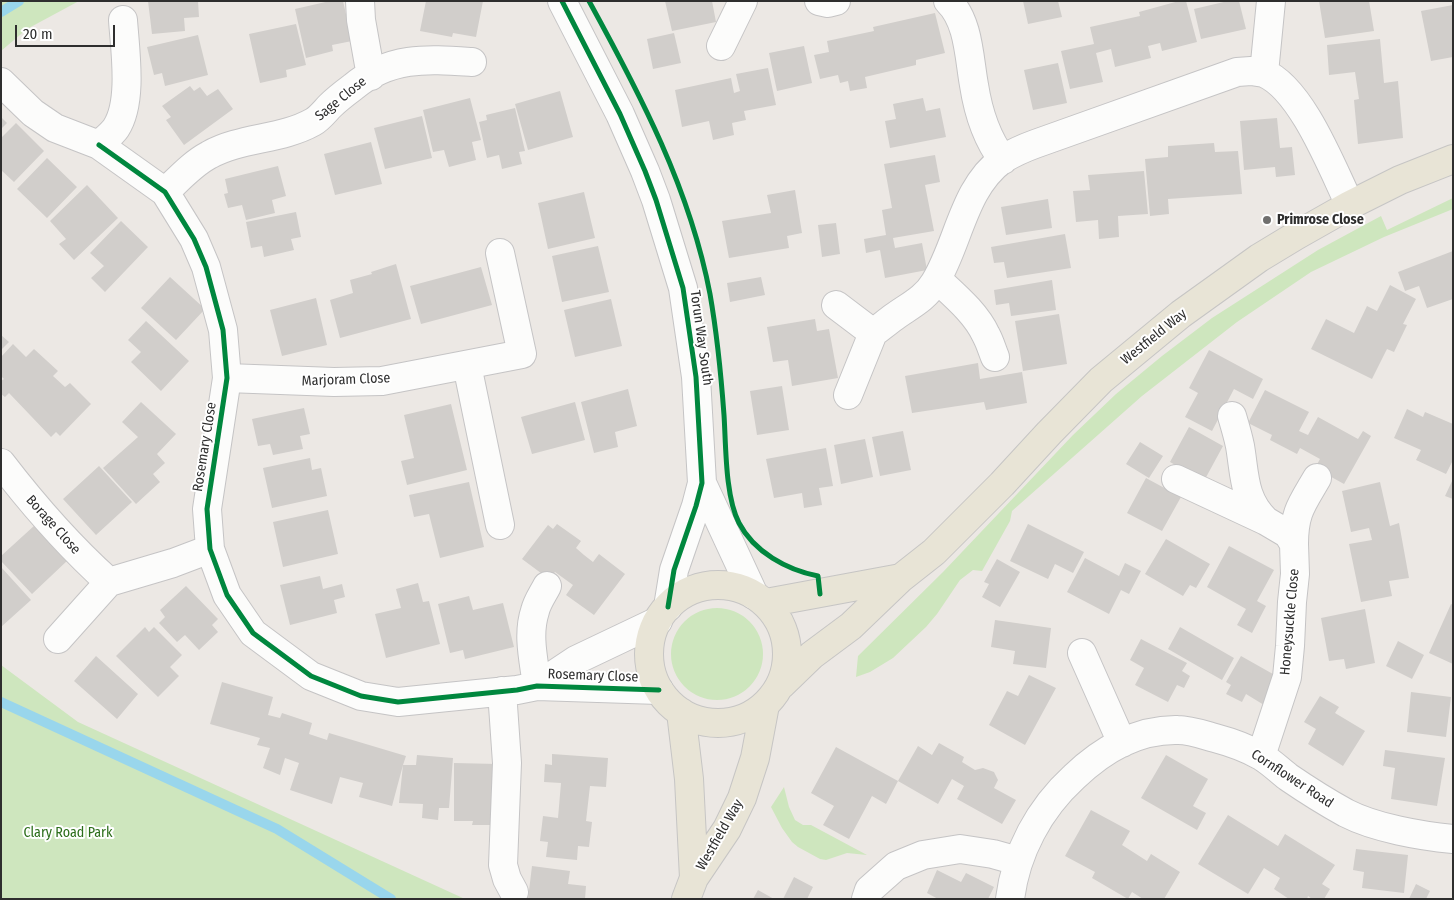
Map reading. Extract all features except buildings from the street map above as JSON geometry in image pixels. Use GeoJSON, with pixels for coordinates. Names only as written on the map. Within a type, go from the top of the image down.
{"type":"FeatureCollection","features":[{"type":"Feature","properties":{"kind":"main road","name":"Westfield Way"},"geometry":{"type":"LineString","coordinates":[[663,614],[651,639],[649,653],[653,677],[659,690],[668,702],[681,712],[702,722],[725,723],[740,720],[773,695],[812,655],[851,626],[901,578],[934,552],[1094,387],[1181,314],[1260,258],[1350,205],[1400,180],[1453,159]]}},
{"type":"Feature","properties":{"kind":"main road","name":"Westfield Way"},"geometry":{"type":"LineString","coordinates":[[760,599],[901,578]]}},
{"type":"Feature","properties":{"kind":"main road"},"geometry":{"type":"LineString","coordinates":[[663,614],[687,593],[706,586],[726,585],[742,589],[760,599]]}},
{"type":"Feature","properties":{"kind":"main road","name":"Westfield Way"},"geometry":{"type":"LineString","coordinates":[[690,888],[727,829],[742,798],[773,695],[788,661],[787,642],[782,625],[760,599]]}},
{"type":"Feature","properties":{"kind":"main road","name":"Westfield Way"},"geometry":{"type":"LineString","coordinates":[[681,712],[689,779],[690,888]]}},
{"type":"Feature","properties":{"kind":"street"},"geometry":{"type":"LineString","coordinates":[[360,1],[361,20],[371,76]]}},
{"type":"Feature","properties":{"kind":"street","name":"Torun Way South"},"geometry":{"type":"LineString","coordinates":[[562,1],[623,122],[656,200],[683,288],[697,386],[702,483],[674,570],[663,614]]}},
{"type":"Feature","properties":{"kind":"street"},"geometry":{"type":"LineString","coordinates":[[721,46],[743,1]]}},
{"type":"Feature","properties":{"kind":"street"},"geometry":{"type":"LineString","coordinates":[[819,1],[836,1]]}},
{"type":"Feature","properties":{"kind":"street"},"geometry":{"type":"LineString","coordinates":[[948,1],[954,7],[968,48],[974,87],[984,124],[993,147],[1003,160]]}},
{"type":"Feature","properties":{"kind":"street"},"geometry":{"type":"LineString","coordinates":[[1264,73],[1271,1]]}},
{"type":"Feature","properties":{"kind":"street"},"geometry":{"type":"LineString","coordinates":[[99,145],[116,128],[125,100],[127,81],[123,20]]}},
{"type":"Feature","properties":{"kind":"street","name":"Sage Close"},"geometry":{"type":"LineString","coordinates":[[166,192],[208,155],[224,148],[315,122],[356,84],[383,68],[409,60],[434,59],[472,62]]}},
{"type":"Feature","properties":{"kind":"street"},"geometry":{"type":"LineString","coordinates":[[848,395],[873,333],[918,302],[937,279],[966,209],[988,173],[1003,160],[1035,144],[1237,72],[1264,73],[1273,77],[1288,92],[1307,118],[1350,205]]}},
{"type":"Feature","properties":{"kind":"street","name":"Rosemary Close"},"geometry":{"type":"LineString","coordinates":[[1,82],[33,113],[55,128],[99,145],[166,192],[194,238],[206,267],[223,330],[227,378],[207,509],[210,549],[227,595],[253,633],[311,676],[361,696],[398,702],[537,686],[659,690]]}},
{"type":"Feature","properties":{"kind":"street","name":"Marjoram Close"},"geometry":{"type":"LineString","coordinates":[[227,378],[325,382],[382,381],[522,354],[500,253]]}},
{"type":"Feature","properties":{"kind":"street"},"geometry":{"type":"LineString","coordinates":[[937,279],[975,318],[986,334],[995,357]]}},
{"type":"Feature","properties":{"kind":"street"},"geometry":{"type":"LineString","coordinates":[[836,305],[873,333]]}},
{"type":"Feature","properties":{"kind":"street"},"geometry":{"type":"LineString","coordinates":[[467,365],[500,525]]}},
{"type":"Feature","properties":{"kind":"street"},"geometry":{"type":"LineString","coordinates":[[1232,416],[1240,443],[1248,494],[1253,506],[1266,521]]}},
{"type":"Feature","properties":{"kind":"street","name":"Borage Close"},"geometry":{"type":"LineString","coordinates":[[1,464],[25,495],[72,547],[109,582]]}},
{"type":"Feature","properties":{"kind":"street","name":"Honeysuckle Close"},"geometry":{"type":"LineString","coordinates":[[1260,756],[1287,677],[1295,574],[1294,527],[1298,512],[1318,478]]}},
{"type":"Feature","properties":{"kind":"street"},"geometry":{"type":"LineString","coordinates":[[1176,479],[1266,521],[1288,534],[1294,544]]}},
{"type":"Feature","properties":{"kind":"street","name":"Torun Way South"},"geometry":{"type":"LineString","coordinates":[[702,483],[760,599]]}},
{"type":"Feature","properties":{"kind":"street"},"geometry":{"type":"LineString","coordinates":[[58,640],[109,582],[173,563],[210,549]]}},
{"type":"Feature","properties":{"kind":"street"},"geometry":{"type":"LineString","coordinates":[[537,686],[531,641],[531,625],[535,609],[548,586]]}},
{"type":"Feature","properties":{"kind":"street","name":"Rosemary Close"},"geometry":{"type":"LineString","coordinates":[[537,686],[576,660],[663,614]]}},
{"type":"Feature","properties":{"kind":"street"},"geometry":{"type":"LineString","coordinates":[[1082,654],[1122,743]]}},
{"type":"Feature","properties":{"kind":"street"},"geometry":{"type":"LineString","coordinates":[[502,691],[507,763],[504,865],[507,879],[514,892]]}},
{"type":"Feature","properties":{"kind":"street","name":"Cornflower Road"},"geometry":{"type":"LineString","coordinates":[[1010,899],[1018,861],[1036,822],[1058,792],[1081,770],[1107,750],[1134,737],[1155,731],[1180,730],[1231,742],[1260,756],[1314,795],[1348,814],[1387,827],[1453,839]]}},
{"type":"Feature","properties":{"kind":"street"},"geometry":{"type":"LineString","coordinates":[[866,899],[869,890],[896,866],[922,854],[960,848],[1018,861]]}},
{"type":"Feature","properties":{"kind":"green space"},"geometry":{"type":"Polygon","coordinates":[[[1,1],[79,1],[27,29],[1,51],[1,1]]]}},
{"type":"Feature","properties":{"kind":"green space"},"geometry":{"type":"Polygon","coordinates":[[[1453,198],[1453,209],[1384,237],[1311,272],[1237,322],[1142,396],[1012,511],[1010,521],[982,571],[973,570],[960,580],[926,627],[893,658],[870,672],[856,677],[858,656],[943,572],[1073,435],[1116,394],[1162,356],[1212,318],[1318,250],[1381,216],[1387,230],[1453,198]]]}},
{"type":"Feature","properties":{"kind":"green space"},"geometry":{"type":"Polygon","coordinates":[[[717,608],[735,612],[749,622],[759,636],[763,654],[759,672],[749,686],[735,696],[717,700],[699,696],[685,686],[675,672],[671,654],[675,636],[685,622],[699,612],[717,608]]]}},
{"type":"Feature","properties":{"kind":"green space","name":"Clary Road Park"},"geometry":{"type":"Polygon","coordinates":[[[1,665],[78,722],[465,899],[1,899],[1,665]]]}},
{"type":"Feature","properties":{"kind":"green space"},"geometry":{"type":"Polygon","coordinates":[[[784,787],[789,807],[795,820],[803,825],[811,825],[867,855],[847,853],[826,860],[820,859],[798,847],[782,828],[771,807],[784,787]]]}},
{"type":"Feature","properties":{"kind":"waterway"},"geometry":{"type":"LineString","coordinates":[[1,12],[19,1]]}},
{"type":"Feature","properties":{"kind":"waterway"},"geometry":{"type":"LineString","coordinates":[[1,702],[277,829],[391,899]]}},
{"type":"Feature","properties":{"kind":"cycle path"},"geometry":{"type":"LineString","coordinates":[[562,1],[620,114],[645,171],[656,200],[683,288],[696,377],[702,483],[674,570],[668,607]]}},
{"type":"Feature","properties":{"kind":"cycle path"},"geometry":{"type":"LineString","coordinates":[[589,1],[627,71],[661,143],[690,217],[701,255],[710,294],[717,339],[727,470],[734,512],[745,533],[762,551],[783,564],[818,576],[820,594]]}},
{"type":"Feature","properties":{"kind":"cycle path"},"geometry":{"type":"LineString","coordinates":[[99,145],[165,192],[194,239],[206,267],[223,330],[227,378],[207,509],[210,549],[227,595],[253,633],[311,676],[361,696],[398,702],[517,690],[537,686],[659,690]]}},
{"type":"Feature","properties":{"kind":"place","name":"Primrose Close"},"geometry":{"type":"Point","coordinates":[1267,220]}}]}
